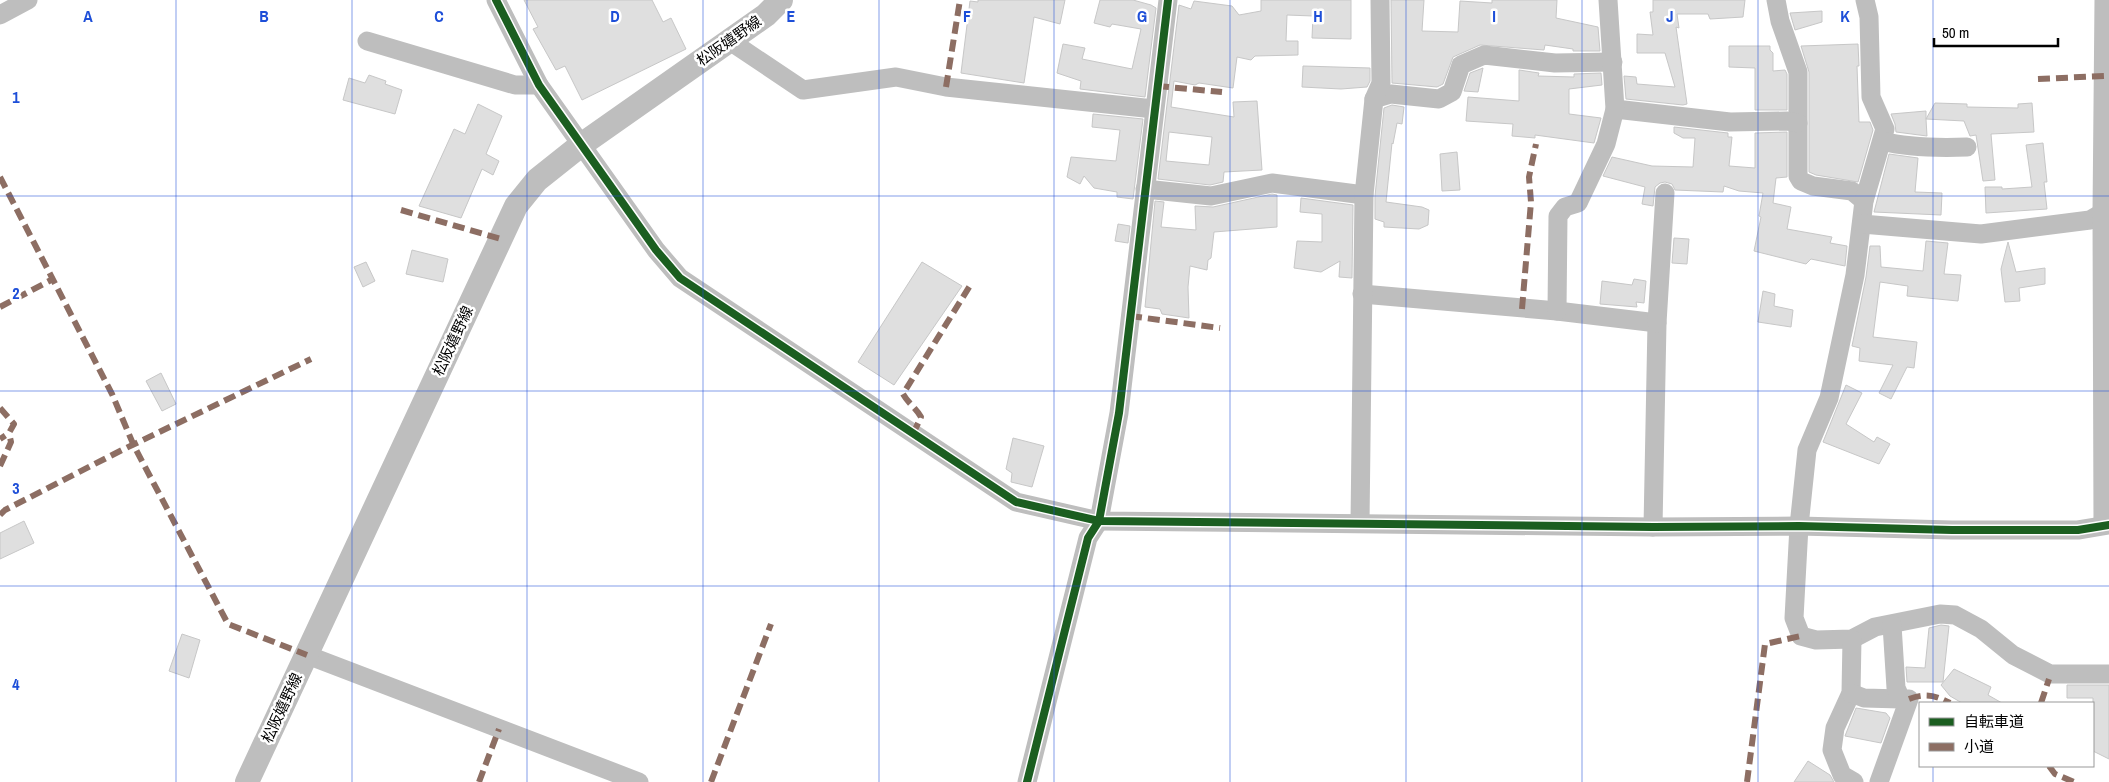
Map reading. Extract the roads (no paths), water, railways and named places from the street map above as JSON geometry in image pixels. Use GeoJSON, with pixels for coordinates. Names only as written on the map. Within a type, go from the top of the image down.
{"type":"FeatureCollection","features":[{"type":"Feature","properties":{"kind":"main road","name":"松阪嬉野線"},"geometry":{"type":"LineString","coordinates":[[247,782],[516,206],[537,180],[581,145],[766,15],[781,0]]}},
{"type":"Feature","properties":{"kind":"street"},"geometry":{"type":"LineString","coordinates":[[0,15],[28,0]]}},
{"type":"Feature","properties":{"kind":"street"},"geometry":{"type":"LineString","coordinates":[[496,0],[539,85],[656,250],[680,278],[1016,502],[1099,521],[1653,527],[1798,526],[1952,530],[2078,530],[2106,524],[2102,213],[2106,119],[2104,0]]}},
{"type":"Feature","properties":{"kind":"street"},"geometry":{"type":"LineString","coordinates":[[1027,782],[1088,538],[1099,521],[1119,413],[1168,0]]}},
{"type":"Feature","properties":{"kind":"street"},"geometry":{"type":"LineString","coordinates":[[1360,523],[1364,195],[1374,99],[1381,83],[1380,0]]}},
{"type":"Feature","properties":{"kind":"street"},"geometry":{"type":"LineString","coordinates":[[1557,311],[1558,216],[1565,207],[1578,203],[1606,144],[1615,109],[1608,0]]}},
{"type":"Feature","properties":{"kind":"street"},"geometry":{"type":"LineString","coordinates":[[1776,0],[1780,21],[1798,72],[1798,176],[1801,181],[1813,186],[1852,190],[1864,201]]}},
{"type":"Feature","properties":{"kind":"street"},"geometry":{"type":"LineString","coordinates":[[1865,0],[1869,17],[1871,97],[1885,129],[1864,201],[1855,276],[1829,398],[1808,450],[1798,526],[1794,618],[1801,636],[1816,640],[1852,639],[1874,627],[1892,625],[1940,614],[1955,615],[1981,629],[2013,655],[2050,674],[2109,674]]}},
{"type":"Feature","properties":{"kind":"street"},"geometry":{"type":"LineString","coordinates":[[366,41],[515,85],[539,85]]}},
{"type":"Feature","properties":{"kind":"street"},"geometry":{"type":"LineString","coordinates":[[730,41],[803,90],[896,77],[946,87],[1154,109]]}},
{"type":"Feature","properties":{"kind":"street"},"geometry":{"type":"LineString","coordinates":[[1374,99],[1391,94],[1439,99],[1452,92],[1461,64],[1484,55],[1555,63],[1613,62]]}},
{"type":"Feature","properties":{"kind":"street"},"geometry":{"type":"LineString","coordinates":[[1615,109],[1730,122],[1787,121],[1798,123]]}},
{"type":"Feature","properties":{"kind":"street"},"geometry":{"type":"LineString","coordinates":[[1882,141],[1941,148],[1967,147]]}},
{"type":"Feature","properties":{"kind":"street"},"geometry":{"type":"LineString","coordinates":[[1145,189],[1211,196],[1272,183],[1364,195]]}},
{"type":"Feature","properties":{"kind":"street"},"geometry":{"type":"LineString","coordinates":[[1653,527],[1656,323],[1666,193]]}},
{"type":"Feature","properties":{"kind":"street"},"geometry":{"type":"LineString","coordinates":[[1862,224],[1981,234],[2090,220],[2102,213]]}},
{"type":"Feature","properties":{"kind":"street"},"geometry":{"type":"LineString","coordinates":[[1362,294],[1557,311],[1656,323]]}},
{"type":"Feature","properties":{"kind":"street"},"geometry":{"type":"LineString","coordinates":[[1892,625],[1896,688],[1901,698]]}},
{"type":"Feature","properties":{"kind":"street"},"geometry":{"type":"LineString","coordinates":[[1852,639],[1851,693],[1835,728],[1832,750],[1842,775],[1854,782]]}},
{"type":"Feature","properties":{"kind":"street"},"geometry":{"type":"LineString","coordinates":[[307,655],[639,782]]}},
{"type":"Feature","properties":{"kind":"street"},"geometry":{"type":"LineString","coordinates":[[1851,693],[1864,698],[1909,698],[1879,782]]}}]}
